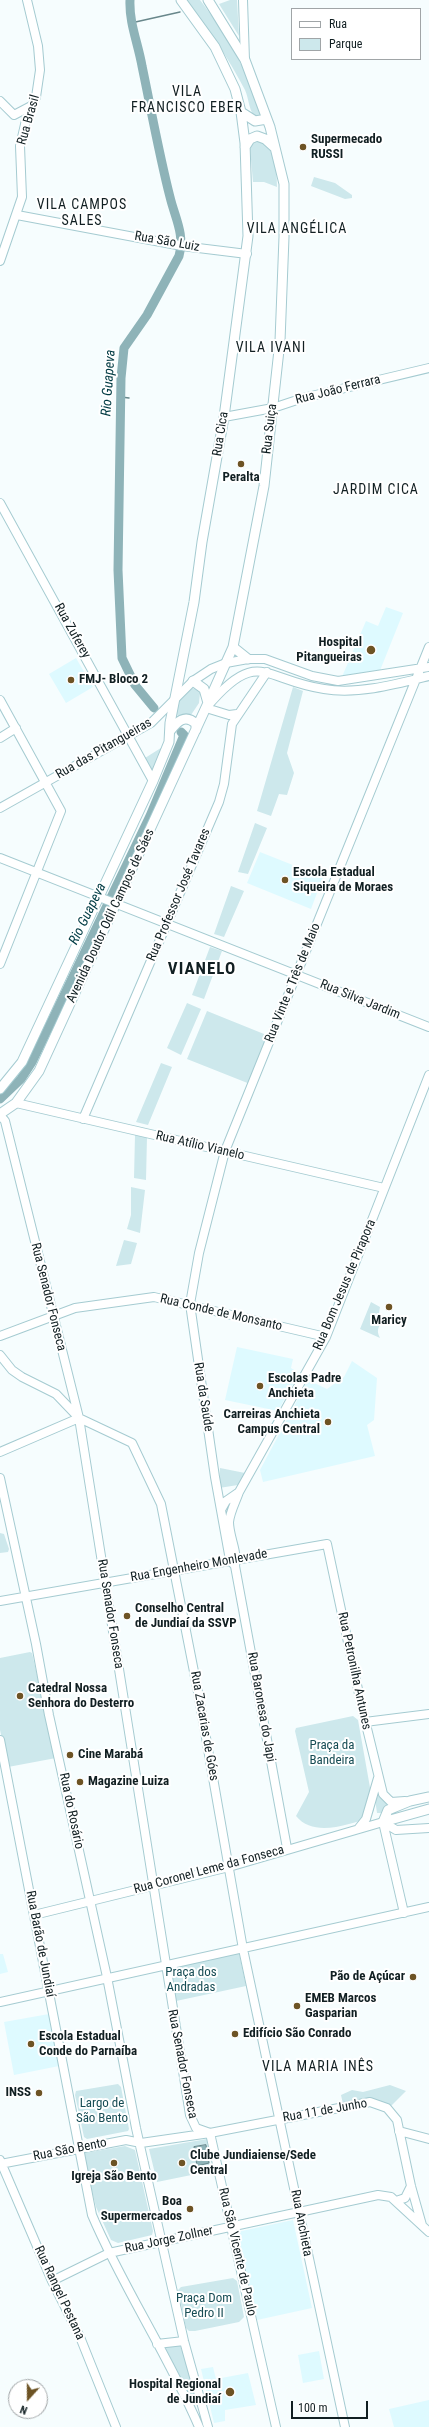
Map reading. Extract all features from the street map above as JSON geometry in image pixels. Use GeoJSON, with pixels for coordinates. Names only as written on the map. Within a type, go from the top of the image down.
{"type":"FeatureCollection","features":[{"type":"Feature","properties":{"kind":"main road","name":"Rua Cica"},"geometry":{"type":"LineString","coordinates":[[170,727],[194,602],[202,542],[224,417],[247,254],[245,145],[241,112],[235,89],[225,65],[215,47],[181,0]]}},
{"type":"Feature","properties":{"kind":"main road","name":"Rua Suiça"},"geometry":{"type":"LineString","coordinates":[[207,705],[233,647],[264,486],[280,341],[284,253],[284,184],[267,119],[246,60],[208,0]]}},
{"type":"Feature","properties":{"kind":"main road"},"geometry":{"type":"LineString","coordinates":[[241,112],[255,121],[267,119]]}},
{"type":"Feature","properties":{"kind":"main road"},"geometry":{"type":"LineString","coordinates":[[245,145],[250,139],[257,136],[265,139],[275,146]]}},
{"type":"Feature","properties":{"kind":"main road"},"geometry":{"type":"LineString","coordinates":[[233,647],[248,659]]}},
{"type":"Feature","properties":{"kind":"main road"},"geometry":{"type":"LineString","coordinates":[[194,681],[204,689],[207,705]]}},
{"type":"Feature","properties":{"kind":"main road","name":"Avenida Doutor Odil Campos de Sáes"},"geometry":{"type":"LineString","coordinates":[[0,1089],[22,1062],[108,900],[196,730],[207,705]]}},
{"type":"Feature","properties":{"kind":"main road"},"geometry":{"type":"LineString","coordinates":[[170,727],[180,720],[186,719],[192,720],[196,724],[196,730]]}},
{"type":"Feature","properties":{"kind":"main road","name":"Avenida Doutor Odil Campos de Sáes"},"geometry":{"type":"LineString","coordinates":[[0,1114],[16,1103],[39,1071],[108,900],[169,742],[170,727]]}},
{"type":"Feature","properties":{"kind":"main road"},"geometry":{"type":"LineString","coordinates":[[383,1822],[388,1810],[413,1800],[429,1797]]}},
{"type":"Feature","properties":{"kind":"main road"},"geometry":{"type":"LineString","coordinates":[[383,1822],[429,1809]]}},
{"type":"Feature","properties":{"kind":"street","name":"Rua Brasil"},"geometry":{"type":"LineString","coordinates":[[0,261],[22,197],[20,146],[26,120],[33,105],[40,70],[38,46],[27,0]]}},
{"type":"Feature","properties":{"kind":"street"},"geometry":{"type":"LineString","coordinates":[[243,0],[246,60]]}},
{"type":"Feature","properties":{"kind":"street"},"geometry":{"type":"LineString","coordinates":[[0,101],[14,115],[33,105]]}},
{"type":"Feature","properties":{"kind":"street","name":"Rua São Luiz"},"geometry":{"type":"LineString","coordinates":[[17,215],[176,245],[247,254]]}},
{"type":"Feature","properties":{"kind":"street","name":"Rua João Ferrara"},"geometry":{"type":"LineString","coordinates":[[224,417],[273,408],[303,398],[429,368]]}},
{"type":"Feature","properties":{"kind":"street","name":"Rua Zuferey"},"geometry":{"type":"LineString","coordinates":[[0,503],[153,781]]}},
{"type":"Feature","properties":{"kind":"street","name":"Rua Vinte e Três de Maio"},"geometry":{"type":"LineString","coordinates":[[190,1304],[199,1253],[225,1151],[429,647]]}},
{"type":"Feature","properties":{"kind":"street","name":"Rua das Pitangueiras"},"geometry":{"type":"LineString","coordinates":[[0,808],[129,737],[151,723],[194,681],[211,669],[226,663],[248,659],[265,660],[329,680],[349,680],[429,667]]}},
{"type":"Feature","properties":{"kind":"street"},"geometry":{"type":"LineString","coordinates":[[237,714],[230,715],[207,705],[223,688],[235,679],[250,672],[267,672],[307,685],[334,690],[366,688],[429,676]]}},
{"type":"Feature","properties":{"kind":"street","name":"Rua Professor José Tavares"},"geometry":{"type":"LineString","coordinates":[[83,1119],[219,802],[224,784],[232,724],[237,714],[267,672]]}},
{"type":"Feature","properties":{"kind":"street"},"geometry":{"type":"LineString","coordinates":[[0,700],[61,811],[0,964]]}},
{"type":"Feature","properties":{"kind":"street"},"geometry":{"type":"LineString","coordinates":[[0,738],[16,728]]}},
{"type":"Feature","properties":{"kind":"street","name":"Rua Silva Jardim"},"geometry":{"type":"LineString","coordinates":[[0,858],[429,1027]]}},
{"type":"Feature","properties":{"kind":"street","name":"Rua Bom Jesus de Pirapora"},"geometry":{"type":"LineString","coordinates":[[241,1489],[326,1337],[429,1075]]}},
{"type":"Feature","properties":{"kind":"street","name":"Rua Atílio Vianelo"},"geometry":{"type":"LineString","coordinates":[[16,1103],[384,1188]]}},
{"type":"Feature","properties":{"kind":"street","name":"Rua Senador Fonseca"},"geometry":{"type":"LineString","coordinates":[[0,1114],[5,1121],[52,1316],[79,1418],[191,2121],[196,2128],[210,2133]]}},
{"type":"Feature","properties":{"kind":"street","name":"Rua Conde de Monsanto"},"geometry":{"type":"LineString","coordinates":[[0,1336],[75,1308],[154,1297],[190,1304],[326,1337]]}},
{"type":"Feature","properties":{"kind":"street","name":"Rua da Saúde"},"geometry":{"type":"LineString","coordinates":[[190,1304],[217,1490]]}},
{"type":"Feature","properties":{"kind":"street"},"geometry":{"type":"LineString","coordinates":[[0,1355],[12,1370],[64,1400],[79,1418],[0,1452]]}},
{"type":"Feature","properties":{"kind":"street"},"geometry":{"type":"LineString","coordinates":[[64,1400],[69,1397],[72,1391]]}},
{"type":"Feature","properties":{"kind":"street","name":"Rua Zacarias de Góes"},"geometry":{"type":"LineString","coordinates":[[79,1418],[132,1443],[161,1504],[176,1571],[243,1949]]}},
{"type":"Feature","properties":{"kind":"street","name":"Rua do Rosário"},"geometry":{"type":"LineString","coordinates":[[0,1478],[26,1596],[49,1715],[107,1977],[136,2128],[141,2144],[184,2341],[208,2427]]}},
{"type":"Feature","properties":{"kind":"street"},"geometry":{"type":"LineString","coordinates":[[222,1508],[226,1500],[241,1489]]}},
{"type":"Feature","properties":{"kind":"street","name":"Rua Baronesa do Japi"},"geometry":{"type":"LineString","coordinates":[[234,1561],[229,1522],[241,1489]]}},
{"type":"Feature","properties":{"kind":"street","name":"Rua Baronesa do Japi"},"geometry":{"type":"LineString","coordinates":[[217,1490],[234,1561],[287,1848]]}},
{"type":"Feature","properties":{"kind":"street","name":"Rua Engenheiro Monlevade"},"geometry":{"type":"LineString","coordinates":[[0,1601],[105,1584],[327,1544]]}},
{"type":"Feature","properties":{"kind":"street","name":"Rua Petronilha Antunes"},"geometry":{"type":"LineString","coordinates":[[327,1544],[378,1778],[385,1798],[396,1802],[413,1800]]}},
{"type":"Feature","properties":{"kind":"street"},"geometry":{"type":"LineString","coordinates":[[365,1722],[429,1714]]}},
{"type":"Feature","properties":{"kind":"street","name":"Rua Barão de Jundiaí"},"geometry":{"type":"LineString","coordinates":[[0,1740],[92,2215],[108,2253],[187,2398],[199,2427]]}},
{"type":"Feature","properties":{"kind":"street"},"geometry":{"type":"LineString","coordinates":[[358,1829],[366,1819],[378,1778]]}},
{"type":"Feature","properties":{"kind":"street"},"geometry":{"type":"LineString","coordinates":[[383,1822],[396,1830],[429,1828]]}},
{"type":"Feature","properties":{"kind":"street"},"geometry":{"type":"LineString","coordinates":[[383,1822],[404,1913]]}},
{"type":"Feature","properties":{"kind":"street","name":"Rua Coronel Leme da Fonseca"},"geometry":{"type":"LineString","coordinates":[[34,1915],[228,1867],[287,1848],[383,1822]]}},
{"type":"Feature","properties":{"kind":"street"},"geometry":{"type":"LineString","coordinates":[[0,2002],[107,1977],[243,1949],[429,1907]]}},
{"type":"Feature","properties":{"kind":"street","name":"Rua Anchieta"},"geometry":{"type":"LineString","coordinates":[[243,1949],[345,2427]]}},
{"type":"Feature","properties":{"kind":"street","name":"Rua 11 de Junho"},"geometry":{"type":"LineString","coordinates":[[141,2144],[210,2133],[279,2118],[370,2102],[387,2108],[393,2113],[399,2131],[411,2186],[422,2225]]}},
{"type":"Feature","properties":{"kind":"street"},"geometry":{"type":"LineString","coordinates":[[126,2140],[135,2134],[136,2128]]}},
{"type":"Feature","properties":{"kind":"street"},"geometry":{"type":"LineString","coordinates":[[399,2131],[429,2139]]}},
{"type":"Feature","properties":{"kind":"street","name":"Rua São Vicente de Paulo"},"geometry":{"type":"LineString","coordinates":[[210,2133],[276,2427]]}},
{"type":"Feature","properties":{"kind":"street"},"geometry":{"type":"LineString","coordinates":[[77,2139],[92,2146]]}},
{"type":"Feature","properties":{"kind":"street","name":"Rua São Bento"},"geometry":{"type":"LineString","coordinates":[[0,2163],[126,2140],[141,2144]]}},
{"type":"Feature","properties":{"kind":"street","name":"Rua Rangel Pestana"},"geometry":{"type":"LineString","coordinates":[[0,2163],[52,2282],[80,2337],[116,2427]]}},
{"type":"Feature","properties":{"kind":"street"},"geometry":{"type":"LineString","coordinates":[[396,2201],[405,2198],[411,2186]]}},
{"type":"Feature","properties":{"kind":"street","name":"Rua Jorge Zollner"},"geometry":{"type":"LineString","coordinates":[[52,2282],[108,2253],[162,2240],[299,2214],[378,2195],[386,2195],[396,2201],[429,2232]]}},
{"type":"Feature","properties":{"kind":"street"},"geometry":{"type":"LineString","coordinates":[[157,2344],[184,2341]]}},
{"type":"Feature","properties":{"kind":"street"},"geometry":{"type":"LineString","coordinates":[[187,2398],[192,2400],[200,2396]]}},
{"type":"Feature","properties":{"kind":"shaded area","name":"Hospital Pitangueiras"},"geometry":{"type":"Polygon","coordinates":[[[386,607],[403,613],[379,673],[341,679],[366,621],[378,626],[386,607]]]}},
{"type":"Feature","properties":{"kind":"shaded area","name":"FMJ- Bloco 2"},"geometry":{"type":"Polygon","coordinates":[[[76,658],[93,687],[66,703],[49,674],[76,658]]]}},
{"type":"Feature","properties":{"kind":"shaded area","name":"Escola Estadual Siqueira de Moraes"},"geometry":{"type":"Polygon","coordinates":[[[260,852],[323,877],[311,909],[247,883],[260,852]]]}},
{"type":"Feature","properties":{"kind":"shaded area","name":"Escolas Padre Anchieta"},"geometry":{"type":"Polygon","coordinates":[[[237,1347],[293,1359],[291,1368],[299,1373],[278,1411],[225,1400],[237,1347]]]}},
{"type":"Feature","properties":{"kind":"shaded area","name":"Carreiras Anchieta Campus Central"},"geometry":{"type":"Polygon","coordinates":[[[352,1361],[377,1378],[374,1420],[367,1425],[375,1456],[263,1482],[260,1470],[308,1380],[327,1389],[344,1377],[352,1361]]]}},
{"type":"Feature","properties":{"kind":"shaded area"},"geometry":{"type":"Polygon","coordinates":[[[0,1954],[3,1954],[8,1972],[0,1974],[0,1954]]]}},
{"type":"Feature","properties":{"kind":"shaded area","name":"Escola Estadual Conde do Parnaíba"},"geometry":{"type":"Polygon","coordinates":[[[49,2014],[59,2066],[14,2075],[4,2022],[49,2014]]]}},
{"type":"Feature","properties":{"kind":"shaded area"},"geometry":{"type":"Polygon","coordinates":[[[206,2145],[209,2163],[197,2166],[194,2147],[206,2145]]]}},
{"type":"Feature","properties":{"kind":"shaded area"},"geometry":{"type":"Polygon","coordinates":[[[293,2220],[312,2308],[257,2320],[237,2232],[293,2220]]]}},
{"type":"Feature","properties":{"kind":"shaded area"},"geometry":{"type":"Polygon","coordinates":[[[319,2351],[324,2379],[303,2383],[298,2355],[319,2351]]]}},
{"type":"Feature","properties":{"kind":"shaded area","name":"Hospital Regional de Jundiaí"},"geometry":{"type":"Polygon","coordinates":[[[213,2367],[216,2379],[248,2373],[256,2405],[225,2410],[225,2421],[214,2423],[201,2369],[213,2367]]]}},
{"type":"Feature","properties":{"kind":"shaded area"},"geometry":{"type":"Polygon","coordinates":[[[429,2400],[429,2427],[394,2427],[389,2409],[429,2400]]]}},
{"type":"Feature","properties":{"kind":"green space"},"geometry":{"type":"Polygon","coordinates":[[[186,0],[200,0],[220,27],[236,54],[249,81],[262,112],[261,116],[256,118],[250,109],[245,90],[225,55],[186,0]]]}},
{"type":"Feature","properties":{"kind":"green space"},"geometry":{"type":"Polygon","coordinates":[[[230,0],[237,0],[239,36],[219,4],[230,0]]]}},
{"type":"Feature","properties":{"kind":"green space"},"geometry":{"type":"Polygon","coordinates":[[[254,140],[267,145],[271,151],[276,165],[277,187],[264,182],[253,182],[250,148],[254,140]]]}},
{"type":"Feature","properties":{"kind":"green space"},"geometry":{"type":"Polygon","coordinates":[[[314,177],[335,183],[352,195],[352,198],[345,199],[311,186],[314,177]]]}},
{"type":"Feature","properties":{"kind":"green space"},"geometry":{"type":"Polygon","coordinates":[[[293,687],[303,691],[287,753],[294,773],[287,795],[279,794],[271,816],[257,811],[293,687]]]}},
{"type":"Feature","properties":{"kind":"green space"},"geometry":{"type":"Polygon","coordinates":[[[191,688],[198,689],[200,693],[199,703],[191,715],[179,718],[176,710],[177,706],[191,688]]]}},
{"type":"Feature","properties":{"kind":"green space"},"geometry":{"type":"Polygon","coordinates":[[[164,746],[152,771],[145,758],[164,746]]]}},
{"type":"Feature","properties":{"kind":"green space"},"geometry":{"type":"Polygon","coordinates":[[[255,823],[267,828],[248,874],[238,872],[255,823]]]}},
{"type":"Feature","properties":{"kind":"green space"},"geometry":{"type":"Polygon","coordinates":[[[231,886],[244,891],[224,937],[214,934],[231,886]]]}},
{"type":"Feature","properties":{"kind":"green space"},"geometry":{"type":"Polygon","coordinates":[[[210,947],[222,951],[204,999],[192,995],[210,947]]]}},
{"type":"Feature","properties":{"kind":"green space"},"geometry":{"type":"Polygon","coordinates":[[[187,1003],[201,1009],[181,1055],[167,1048],[187,1003]]]}},
{"type":"Feature","properties":{"kind":"green space"},"geometry":{"type":"Polygon","coordinates":[[[207,1011],[269,1036],[250,1084],[187,1059],[207,1011]]]}},
{"type":"Feature","properties":{"kind":"green space"},"geometry":{"type":"Polygon","coordinates":[[[161,1063],[172,1067],[148,1125],[136,1122],[161,1063]]]}},
{"type":"Feature","properties":{"kind":"green space"},"geometry":{"type":"Polygon","coordinates":[[[135,1135],[147,1137],[146,1180],[134,1178],[135,1135]]]}},
{"type":"Feature","properties":{"kind":"green space"},"geometry":{"type":"Polygon","coordinates":[[[131,1187],[145,1190],[140,1233],[127,1229],[131,1215],[131,1187]]]}},
{"type":"Feature","properties":{"kind":"green space"},"geometry":{"type":"Polygon","coordinates":[[[124,1240],[137,1243],[131,1264],[116,1266],[124,1240]]]}},
{"type":"Feature","properties":{"kind":"green space"},"geometry":{"type":"Polygon","coordinates":[[[371,1302],[380,1307],[379,1313],[385,1317],[378,1330],[380,1338],[360,1329],[371,1302]]]}},
{"type":"Feature","properties":{"kind":"green space"},"geometry":{"type":"Polygon","coordinates":[[[220,1468],[245,1473],[238,1485],[219,1488],[220,1468]]]}},
{"type":"Feature","properties":{"kind":"green space"},"geometry":{"type":"Polygon","coordinates":[[[0,1533],[4,1534],[9,1549],[8,1552],[0,1553],[0,1533]]]}},
{"type":"Feature","properties":{"kind":"green space"},"geometry":{"type":"Polygon","coordinates":[[[30,1652],[32,1653],[56,1758],[8,1767],[0,1730],[0,1658],[30,1652]]]}},
{"type":"Feature","properties":{"kind":"green space","name":"Praça da Bandeira"},"geometry":{"type":"Polygon","coordinates":[[[353,1716],[358,1720],[374,1810],[370,1818],[332,1828],[322,1828],[303,1823],[296,1816],[309,1792],[295,1731],[296,1728],[353,1716]]]}},
{"type":"Feature","properties":{"kind":"green space"},"geometry":{"type":"Polygon","coordinates":[[[385,1790],[390,1806],[383,1813],[377,1813],[375,1799],[385,1790]]]}},
{"type":"Feature","properties":{"kind":"green space","name":"Praça dos Andradas"},"geometry":{"type":"Polygon","coordinates":[[[239,1953],[246,1986],[176,2001],[171,1967],[239,1953]]]}},
{"type":"Feature","properties":{"kind":"green space","name":"Largo de São Bento"},"geometry":{"type":"Polygon","coordinates":[[[118,2084],[121,2087],[129,2129],[128,2131],[87,2139],[84,2137],[75,2095],[76,2091],[118,2084]]]}},
{"type":"Feature","properties":{"kind":"green space"},"geometry":{"type":"Polygon","coordinates":[[[390,2085],[406,2091],[390,2107],[343,2104],[341,2095],[352,2090],[363,2092],[390,2085]]]}},
{"type":"Feature","properties":{"kind":"green space","name":"Clube Jundiaiense/Sede Central"},"geometry":{"type":"Polygon","coordinates":[[[207,2139],[211,2171],[157,2182],[149,2149],[207,2139]]]}},
{"type":"Feature","properties":{"kind":"green space"},"geometry":{"type":"Polygon","coordinates":[[[125,2146],[135,2150],[153,2231],[152,2235],[118,2243],[111,2240],[96,2207],[83,2156],[85,2153],[125,2146]]]}},
{"type":"Feature","properties":{"kind":"green space","name":"Praça Dom Pedro II"},"geometry":{"type":"Polygon","coordinates":[[[233,2278],[237,2281],[244,2317],[239,2322],[189,2331],[186,2328],[178,2290],[181,2287],[233,2278]]]}},
{"type":"Feature","properties":{"kind":"green space"},"geometry":{"type":"Polygon","coordinates":[[[180,2345],[197,2393],[195,2396],[190,2396],[187,2392],[162,2346],[180,2345]]]}},
{"type":"Feature","properties":{"kind":"waterway","name":"Rio Guapeva"},"geometry":{"type":"LineString","coordinates":[[130,0],[132,25],[162,164],[179,226],[181,240],[179,256],[147,315],[124,348],[121,378],[118,570],[122,658],[135,685],[154,708]]}},
{"type":"Feature","properties":{"kind":"waterway"},"geometry":{"type":"LineString","coordinates":[[131,23],[180,12]]}},
{"type":"Feature","properties":{"kind":"waterway"},"geometry":{"type":"LineString","coordinates":[[121,397],[129,398]]}},
{"type":"Feature","properties":{"kind":"waterway","name":"Rio Guapeva"},"geometry":{"type":"LineString","coordinates":[[0,1099],[21,1079],[32,1062],[150,816],[184,735],[181,732]]}},
{"type":"Feature","properties":{"kind":"place","name":"Supermecado RUSSI"},"geometry":{"type":"Point","coordinates":[303,147]}},
{"type":"Feature","properties":{"kind":"place","name":"Peralta"},"geometry":{"type":"Point","coordinates":[241,464]}},
{"type":"Feature","properties":{"kind":"place","name":"Hospital Pitangueiras"},"geometry":{"type":"Point","coordinates":[371,650]}},
{"type":"Feature","properties":{"kind":"place","name":"FMJ- Bloco 2"},"geometry":{"type":"Point","coordinates":[71,680]}},
{"type":"Feature","properties":{"kind":"place","name":"Escola Estadual Siqueira de Moraes"},"geometry":{"type":"Point","coordinates":[285,880]}},
{"type":"Feature","properties":{"kind":"place","name":"Maricy"},"geometry":{"type":"Point","coordinates":[389,1307]}},
{"type":"Feature","properties":{"kind":"place","name":"Escolas Padre Anchieta"},"geometry":{"type":"Point","coordinates":[260,1386]}},
{"type":"Feature","properties":{"kind":"place","name":"Carreiras Anchieta Campus Central"},"geometry":{"type":"Point","coordinates":[328,1422]}},
{"type":"Feature","properties":{"kind":"place","name":"Conselho Central de Jundiaí da SSVP"},"geometry":{"type":"Point","coordinates":[127,1616]}},
{"type":"Feature","properties":{"kind":"place","name":"Catedral Nossa Senhora do Desterro"},"geometry":{"type":"Point","coordinates":[20,1696]}},
{"type":"Feature","properties":{"kind":"place","name":"Cine Marabá"},"geometry":{"type":"Point","coordinates":[70,1755]}},
{"type":"Feature","properties":{"kind":"place","name":"Magazine Luiza"},"geometry":{"type":"Point","coordinates":[80,1782]}},
{"type":"Feature","properties":{"kind":"place","name":"Pão de Açúcar"},"geometry":{"type":"Point","coordinates":[413,1977]}},
{"type":"Feature","properties":{"kind":"place","name":"EMEB Marcos Gasparian"},"geometry":{"type":"Point","coordinates":[297,2006]}},
{"type":"Feature","properties":{"kind":"place","name":"Edifício São Conrado"},"geometry":{"type":"Point","coordinates":[235,2034]}},
{"type":"Feature","properties":{"kind":"place","name":"Escola Estadual Conde do Parnaíba"},"geometry":{"type":"Point","coordinates":[31,2044]}},
{"type":"Feature","properties":{"kind":"place","name":"INSS"},"geometry":{"type":"Point","coordinates":[39,2093]}},
{"type":"Feature","properties":{"kind":"place","name":"Igreja São Bento"},"geometry":{"type":"Point","coordinates":[114,2163]}},
{"type":"Feature","properties":{"kind":"place","name":"Clube Jundiaiense/Sede Central"},"geometry":{"type":"Point","coordinates":[182,2163]}},
{"type":"Feature","properties":{"kind":"place","name":"Boa Supermercados"},"geometry":{"type":"Point","coordinates":[190,2209]}},
{"type":"Feature","properties":{"kind":"place","name":"Hospital Regional de Jundiaí"},"geometry":{"type":"Point","coordinates":[230,2392]}},
{"type":"Feature","properties":{"kind":"district","name":"VILA FRANCISCO EBER"},"geometry":{"type":"Point","coordinates":[187,100]}},
{"type":"Feature","properties":{"kind":"district","name":"VILA CAMPOS SALES"},"geometry":{"type":"Point","coordinates":[82,214]}},
{"type":"Feature","properties":{"kind":"district","name":"VILA ANGÉLICA"},"geometry":{"type":"Point","coordinates":[297,229]}},
{"type":"Feature","properties":{"kind":"district","name":"VILA IVANI"},"geometry":{"type":"Point","coordinates":[271,348]}},
{"type":"Feature","properties":{"kind":"district","name":"JARDIM CICA"},"geometry":{"type":"Point","coordinates":[376,490]}},
{"type":"Feature","properties":{"kind":"district","name":"VIANELO"},"geometry":{"type":"Point","coordinates":[202,970]}},
{"type":"Feature","properties":{"kind":"district","name":"VILA MARIA INÊS"},"geometry":{"type":"Point","coordinates":[318,2067]}}]}
